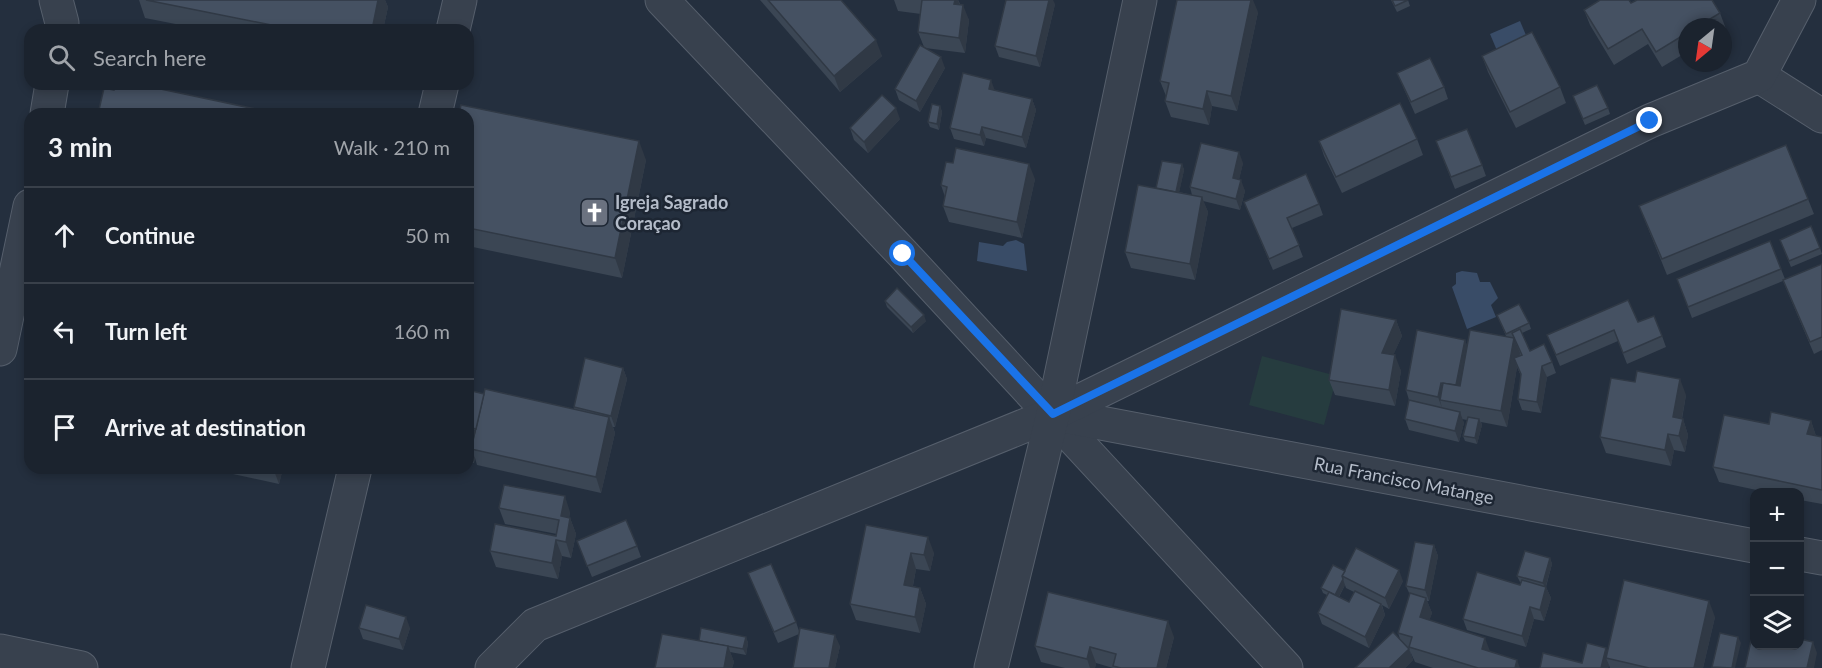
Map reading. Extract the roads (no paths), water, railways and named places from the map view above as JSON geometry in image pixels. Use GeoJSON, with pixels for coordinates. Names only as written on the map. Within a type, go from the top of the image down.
{"type":"FeatureCollection","features":[{"type":"Feature","properties":{"kind":"street"},"geometry":{"type":"LineString","coordinates":[[56,0],[62,24]]}},
{"type":"Feature","properties":{"kind":"street"},"geometry":{"type":"LineString","coordinates":[[454,24],[460,0]]}},
{"type":"Feature","properties":{"kind":"street"},"geometry":{"type":"LineString","coordinates":[[662,0],[1053,414],[1286,668]]}},
{"type":"Feature","properties":{"kind":"street"},"geometry":{"type":"LineString","coordinates":[[991,668],[1053,414],[1140,0]]}},
{"type":"Feature","properties":{"kind":"street"},"geometry":{"type":"LineString","coordinates":[[492,668],[535,625],[1053,414],[1650,121],[1759,76],[1799,0]]}},
{"type":"Feature","properties":{"kind":"street"},"geometry":{"type":"LineString","coordinates":[[1759,76],[1822,116]]}},
{"type":"Feature","properties":{"kind":"street"},"geometry":{"type":"LineString","coordinates":[[47,108],[51,90]]}},
{"type":"Feature","properties":{"kind":"street"},"geometry":{"type":"LineString","coordinates":[[436,108],[441,90]]}},
{"type":"Feature","properties":{"kind":"street"},"geometry":{"type":"LineString","coordinates":[[0,349],[24,235]]}},
{"type":"Feature","properties":{"kind":"street","name":"Rua Francisco Matange"},"geometry":{"type":"LineString","coordinates":[[1053,414],[1750,545]]}},
{"type":"Feature","properties":{"kind":"street"},"geometry":{"type":"LineString","coordinates":[[308,668],[354,474]]}},
{"type":"Feature","properties":{"kind":"street"},"geometry":{"type":"LineString","coordinates":[[1804,555],[1822,558]]}},
{"type":"Feature","properties":{"kind":"street"},"geometry":{"type":"LineString","coordinates":[[0,651],[81,668]]}},
{"type":"Feature","properties":{"kind":"water"},"geometry":{"type":"Polygon","coordinates":[[[1520,21],[1531,47],[1501,60],[1490,34],[1520,21]]]}},
{"type":"Feature","properties":{"kind":"water"},"geometry":{"type":"Polygon","coordinates":[[[1016,240],[1024,244],[1027,271],[977,261],[979,242],[1003,246],[1007,242],[1016,240]]]}},
{"type":"Feature","properties":{"kind":"water"},"geometry":{"type":"Polygon","coordinates":[[[1462,271],[1477,273],[1480,282],[1490,282],[1498,298],[1491,305],[1496,317],[1467,329],[1452,287],[1456,284],[1456,273],[1462,271]]]}},
{"type":"Feature","properties":{"kind":"place","name":"Igreja Sagrado Coraçao"},"geometry":{"type":"Point","coordinates":[594,212]}}]}
